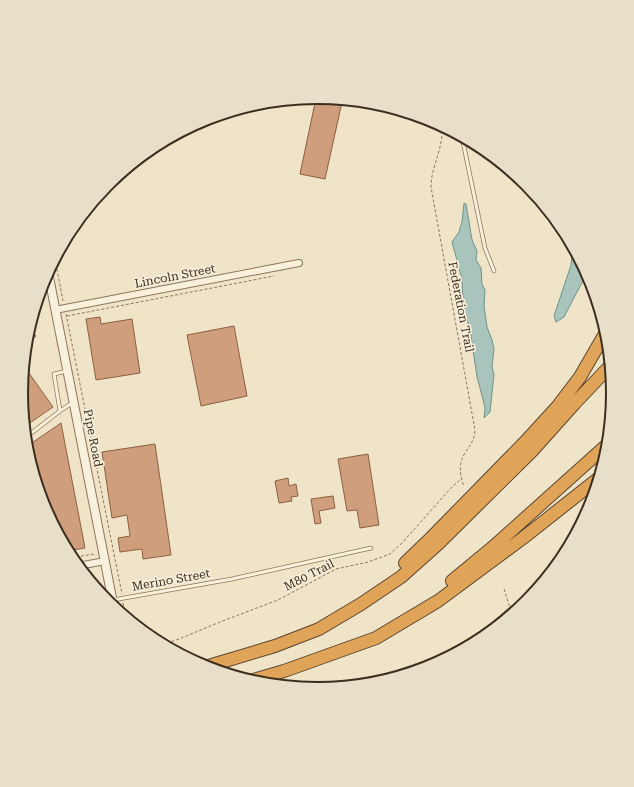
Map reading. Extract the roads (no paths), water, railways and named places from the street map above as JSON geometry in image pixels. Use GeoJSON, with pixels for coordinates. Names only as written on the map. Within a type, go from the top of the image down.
{"type":"FeatureCollection","features":[{"type":"Feature","properties":{"kind":"highway"},"geometry":{"type":"LineString","coordinates":[[319,629],[398,570],[526,441],[558,406],[580,377],[601,341]]}},
{"type":"Feature","properties":{"kind":"highway"},"geometry":{"type":"LineString","coordinates":[[215,664],[275,646],[319,629],[361,604],[401,576],[438,544],[532,451],[605,371]]}},
{"type":"Feature","properties":{"kind":"highway"},"geometry":{"type":"LineString","coordinates":[[330,654],[374,633],[435,595],[481,558],[600,451]]}},
{"type":"Feature","properties":{"kind":"highway"},"geometry":{"type":"LineString","coordinates":[[263,677],[376,638],[438,602],[592,484]]}},
{"type":"Feature","properties":{"kind":"street","name":"Lincoln Street"},"geometry":{"type":"LineString","coordinates":[[55,310],[299,263]]}},
{"type":"Feature","properties":{"kind":"street","name":"Pipe Road"},"geometry":{"type":"LineString","coordinates":[[50,283],[113,598]]}},
{"type":"Feature","properties":{"kind":"street"},"geometry":{"type":"LineString","coordinates":[[85,565],[105,561]]}},
{"type":"Feature","properties":{"kind":"lane"},"geometry":{"type":"LineString","coordinates":[[463,144],[485,248],[494,271]]}},
{"type":"Feature","properties":{"kind":"lane"},"geometry":{"type":"LineString","coordinates":[[60,411],[54,374],[67,371]]}},
{"type":"Feature","properties":{"kind":"lane"},"geometry":{"type":"LineString","coordinates":[[31,434],[60,411],[74,403]]}},
{"type":"Feature","properties":{"kind":"lane","name":"Merino Street"},"geometry":{"type":"LineString","coordinates":[[117,602],[122,598],[232,579],[371,548]]}},
{"type":"Feature","properties":{"kind":"water"},"geometry":{"type":"Polygon","coordinates":[[[464,203],[466,204],[472,240],[477,251],[476,260],[481,268],[482,284],[485,290],[484,306],[487,327],[494,349],[492,367],[494,374],[490,412],[484,418],[484,403],[477,377],[471,336],[463,302],[462,279],[452,242],[459,232],[462,222],[464,203]]]}},
{"type":"Feature","properties":{"kind":"water"},"geometry":{"type":"Polygon","coordinates":[[[572,258],[583,281],[564,317],[556,322],[554,316],[571,265],[572,258]]]}}]}
